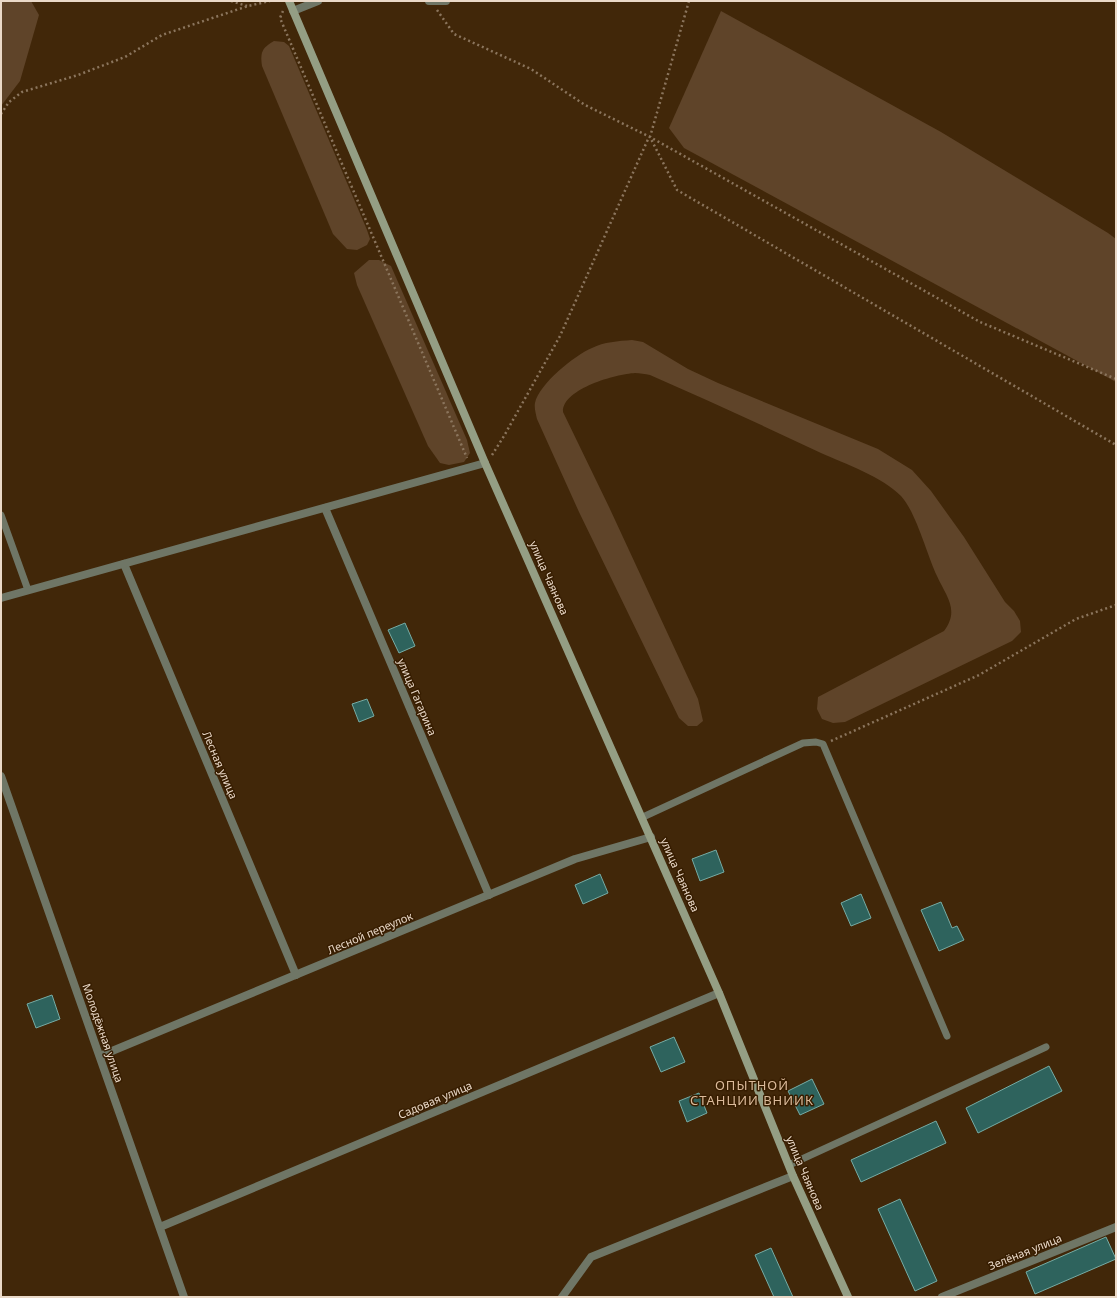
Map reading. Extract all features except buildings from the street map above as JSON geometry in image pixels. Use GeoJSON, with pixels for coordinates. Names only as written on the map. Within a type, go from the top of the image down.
{"type":"FeatureCollection","features":[{"type":"Feature","properties":{"kind":"street"},"geometry":{"type":"LineString","coordinates":[[293,11],[318,1]]}},
{"type":"Feature","properties":{"kind":"street"},"geometry":{"type":"LineString","coordinates":[[430,1],[446,1]]}},
{"type":"Feature","properties":{"kind":"street","name":"улица Чаянова"},"geometry":{"type":"LineString","coordinates":[[286,4],[293,11],[485,463],[643,817],[719,993],[793,1176],[848,1297]]}},
{"type":"Feature","properties":{"kind":"street"},"geometry":{"type":"LineString","coordinates":[[1,598],[485,463]]}},
{"type":"Feature","properties":{"kind":"street","name":"улица Гагарина"},"geometry":{"type":"LineString","coordinates":[[325,508],[489,895]]}},
{"type":"Feature","properties":{"kind":"street","name":"Лесная улица"},"geometry":{"type":"LineString","coordinates":[[124,564],[296,975]]}},
{"type":"Feature","properties":{"kind":"street","name":"Молодёжная улица"},"geometry":{"type":"LineString","coordinates":[[1,776],[184,1297]]}},
{"type":"Feature","properties":{"kind":"street","name":"Лесной переулок"},"geometry":{"type":"LineString","coordinates":[[100,1056],[575,859],[651,837]]}},
{"type":"Feature","properties":{"kind":"street","name":"Садовая улица"},"geometry":{"type":"LineString","coordinates":[[160,1227],[719,993]]}},
{"type":"Feature","properties":{"kind":"street"},"geometry":{"type":"LineString","coordinates":[[562,1297],[590,1257],[793,1176]]}},
{"type":"Feature","properties":{"kind":"street","name":"Зелёная улица"},"geometry":{"type":"LineString","coordinates":[[942,1297],[1116,1227]]}},
{"type":"Feature","properties":{"kind":"lane"},"geometry":{"type":"LineString","coordinates":[[1,515],[28,590]]}},
{"type":"Feature","properties":{"kind":"lane"},"geometry":{"type":"LineString","coordinates":[[643,817],[803,743],[816,742],[823,744],[947,1036]]}},
{"type":"Feature","properties":{"kind":"lane"},"geometry":{"type":"LineString","coordinates":[[789,1165],[1046,1047]]}},
{"type":"Feature","properties":{"kind":"path"},"geometry":{"type":"LineString","coordinates":[[231,1],[248,6]]}},
{"type":"Feature","properties":{"kind":"path"},"geometry":{"type":"LineString","coordinates":[[1,114],[9,102],[22,92],[92,70],[125,57],[162,35],[248,6],[270,1]]}},
{"type":"Feature","properties":{"kind":"path"},"geometry":{"type":"LineString","coordinates":[[430,1],[454,34],[531,69],[585,105],[650,137],[980,322],[1116,379]]}},
{"type":"Feature","properties":{"kind":"path"},"geometry":{"type":"LineString","coordinates":[[485,463],[504,436],[560,336],[650,137],[689,1]]}},
{"type":"Feature","properties":{"kind":"path"},"geometry":{"type":"LineString","coordinates":[[286,4],[280,18],[471,468]]}},
{"type":"Feature","properties":{"kind":"path"},"geometry":{"type":"LineString","coordinates":[[650,137],[677,190],[1116,445]]}},
{"type":"Feature","properties":{"kind":"path"},"geometry":{"type":"LineString","coordinates":[[823,744],[979,675],[1076,619],[1116,605]]}},
{"type":"Feature","properties":{"kind":"shaded area"},"geometry":{"type":"Polygon","coordinates":[[[1,1],[31,1],[39,15],[20,81],[1,106],[1,1]]]}},
{"type":"Feature","properties":{"kind":"shaded area"},"geometry":{"type":"Polygon","coordinates":[[[721,11],[941,132],[1116,239],[1116,382],[684,148],[669,128],[721,11]]]}},
{"type":"Feature","properties":{"kind":"shaded area"},"geometry":{"type":"Polygon","coordinates":[[[274,41],[284,42],[289,46],[367,230],[370,239],[367,245],[357,250],[347,249],[333,234],[262,66],[261,57],[264,48],[274,41]]]}},
{"type":"Feature","properties":{"kind":"shaded area"},"geometry":{"type":"Polygon","coordinates":[[[369,260],[379,260],[391,266],[467,440],[470,453],[464,462],[449,465],[440,463],[428,446],[357,285],[354,273],[369,260]]]}},
{"type":"Feature","properties":{"kind":"shaded area"},"geometry":{"type":"Polygon","coordinates":[[[632,340],[643,342],[688,369],[718,383],[878,449],[912,470],[931,491],[964,537],[1005,602],[1014,611],[1020,621],[1021,632],[1012,641],[845,722],[833,723],[822,719],[817,709],[818,697],[944,631],[949,623],[951,616],[950,603],[933,567],[912,512],[901,496],[885,483],[736,413],[650,375],[635,373],[616,376],[592,384],[571,396],[565,404],[563,412],[698,699],[703,721],[697,726],[688,726],[679,718],[579,512],[537,419],[535,409],[535,403],[543,387],[550,379],[576,357],[601,344],[632,340]]]}},
{"type":"Feature","properties":{"kind":"district","name":"ОПЫТНОЙ СТАНЦИИ ВНИИК"},"geometry":{"type":"Point","coordinates":[752,1092]}}]}
